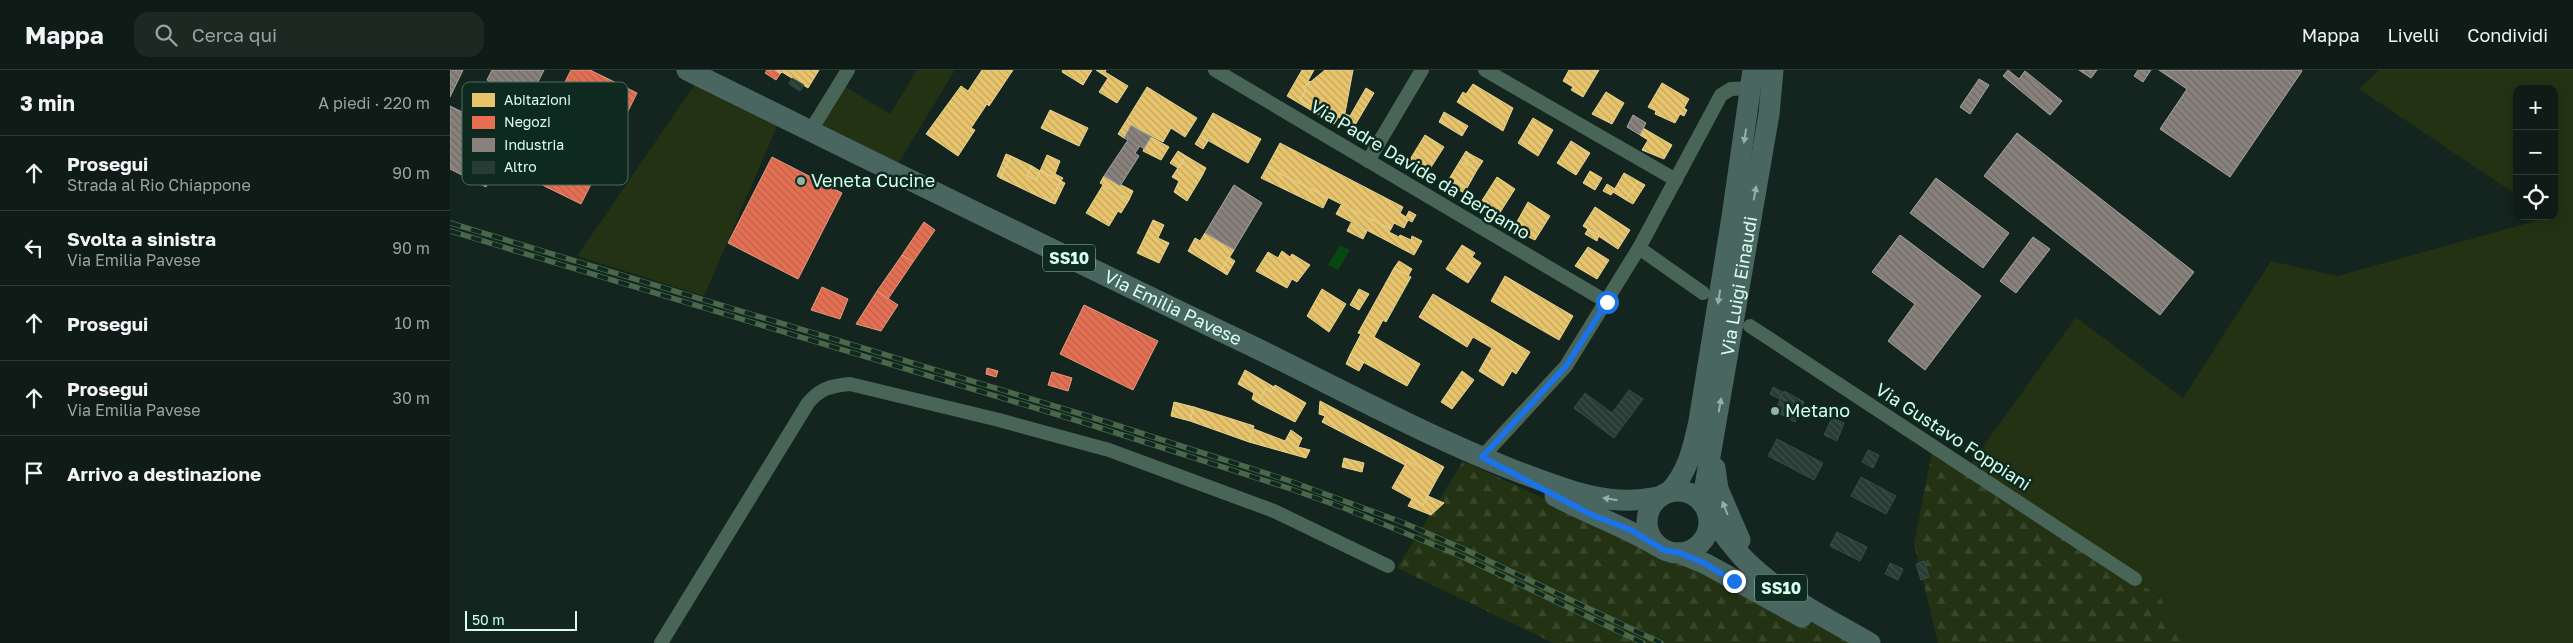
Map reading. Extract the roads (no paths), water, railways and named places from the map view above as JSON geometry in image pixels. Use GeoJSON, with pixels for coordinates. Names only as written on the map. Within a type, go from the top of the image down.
{"type":"FeatureCollection","features":[{"type":"Feature","properties":{"kind":"main road","name":"Via Emilia Pavese"},"geometry":{"type":"LineString","coordinates":[[686,70],[1491,461],[1592,515],[1631,530],[1657,546]]}},
{"type":"Feature","properties":{"kind":"main road","name":"Via Luigi Einaudi"},"geometry":{"type":"LineString","coordinates":[[1705,508],[1712,453],[1770,114],[1773,70]]}},
{"type":"Feature","properties":{"kind":"main road","name":"Via Luigi Einaudi"},"geometry":{"type":"LineString","coordinates":[[1664,494],[1677,484],[1692,451],[1699,420],[1752,79]]}},
{"type":"Feature","properties":{"kind":"main road"},"geometry":{"type":"LineString","coordinates":[[1712,453],[1718,490],[1740,541],[1762,567],[1797,600]]}},
{"type":"Feature","properties":{"kind":"main road","name":"Via Emilia Pavese"},"geometry":{"type":"LineString","coordinates":[[1491,461],[1564,488],[1605,499],[1640,501],[1664,494]]}},
{"type":"Feature","properties":{"kind":"main road","name":"SS10"},"geometry":{"type":"LineString","coordinates":[[1664,494],[1688,492],[1705,508],[1735,550],[1749,564],[1797,600],[1870,643]]}},
{"type":"Feature","properties":{"kind":"main road"},"geometry":{"type":"LineString","coordinates":[[1657,546],[1649,535],[1646,521],[1649,508],[1664,494]]}},
{"type":"Feature","properties":{"kind":"main road"},"geometry":{"type":"LineString","coordinates":[[1680,553],[1689,551],[1704,540],[1709,523],[1705,508]]}},
{"type":"Feature","properties":{"kind":"main road","name":"SS10"},"geometry":{"type":"LineString","coordinates":[[1657,546],[1706,564],[1849,643]]}},
{"type":"Feature","properties":{"kind":"street"},"geometry":{"type":"LineString","coordinates":[[811,130],[848,70]]}},
{"type":"Feature","properties":{"kind":"street","name":"Via Padre Davide da Bergamo"},"geometry":{"type":"LineString","coordinates":[[1215,70],[1607,302]]}},
{"type":"Feature","properties":{"kind":"street"},"geometry":{"type":"LineString","coordinates":[[1411,70],[1413,87]]}},
{"type":"Feature","properties":{"kind":"street"},"geometry":{"type":"LineString","coordinates":[[1368,161],[1422,70]]}},
{"type":"Feature","properties":{"kind":"street"},"geometry":{"type":"LineString","coordinates":[[1485,70],[1676,180]]}},
{"type":"Feature","properties":{"kind":"street"},"geometry":{"type":"LineString","coordinates":[[1491,461],[1566,366],[1607,302],[1639,248],[1721,96],[1752,79]]}},
{"type":"Feature","properties":{"kind":"street"},"geometry":{"type":"LineString","coordinates":[[1639,248],[1703,293]]}},
{"type":"Feature","properties":{"kind":"street","name":"Via Gustavo Foppiani"},"geometry":{"type":"LineString","coordinates":[[1750,326],[2135,579]]}},
{"type":"Feature","properties":{"kind":"street"},"geometry":{"type":"LineString","coordinates":[[661,643],[808,403],[817,392],[828,386],[850,384],[999,420],[1109,450],[1274,511],[1388,566]]}},
{"type":"Feature","properties":{"kind":"railway"},"geometry":{"type":"LineString","coordinates":[[450,223],[1091,417],[1290,481],[1404,523],[1466,550],[1661,643]]}},
{"type":"Feature","properties":{"kind":"railway"},"geometry":{"type":"LineString","coordinates":[[450,231],[1088,424],[1288,488],[1344,508],[1463,557],[1643,643]]}},
{"type":"Feature","properties":{"kind":"place","name":"Veneta Cucine"},"geometry":{"type":"Point","coordinates":[801,181]}},
{"type":"Feature","properties":{"kind":"place","name":"Metano"},"geometry":{"type":"Point","coordinates":[1775,411]}}]}
